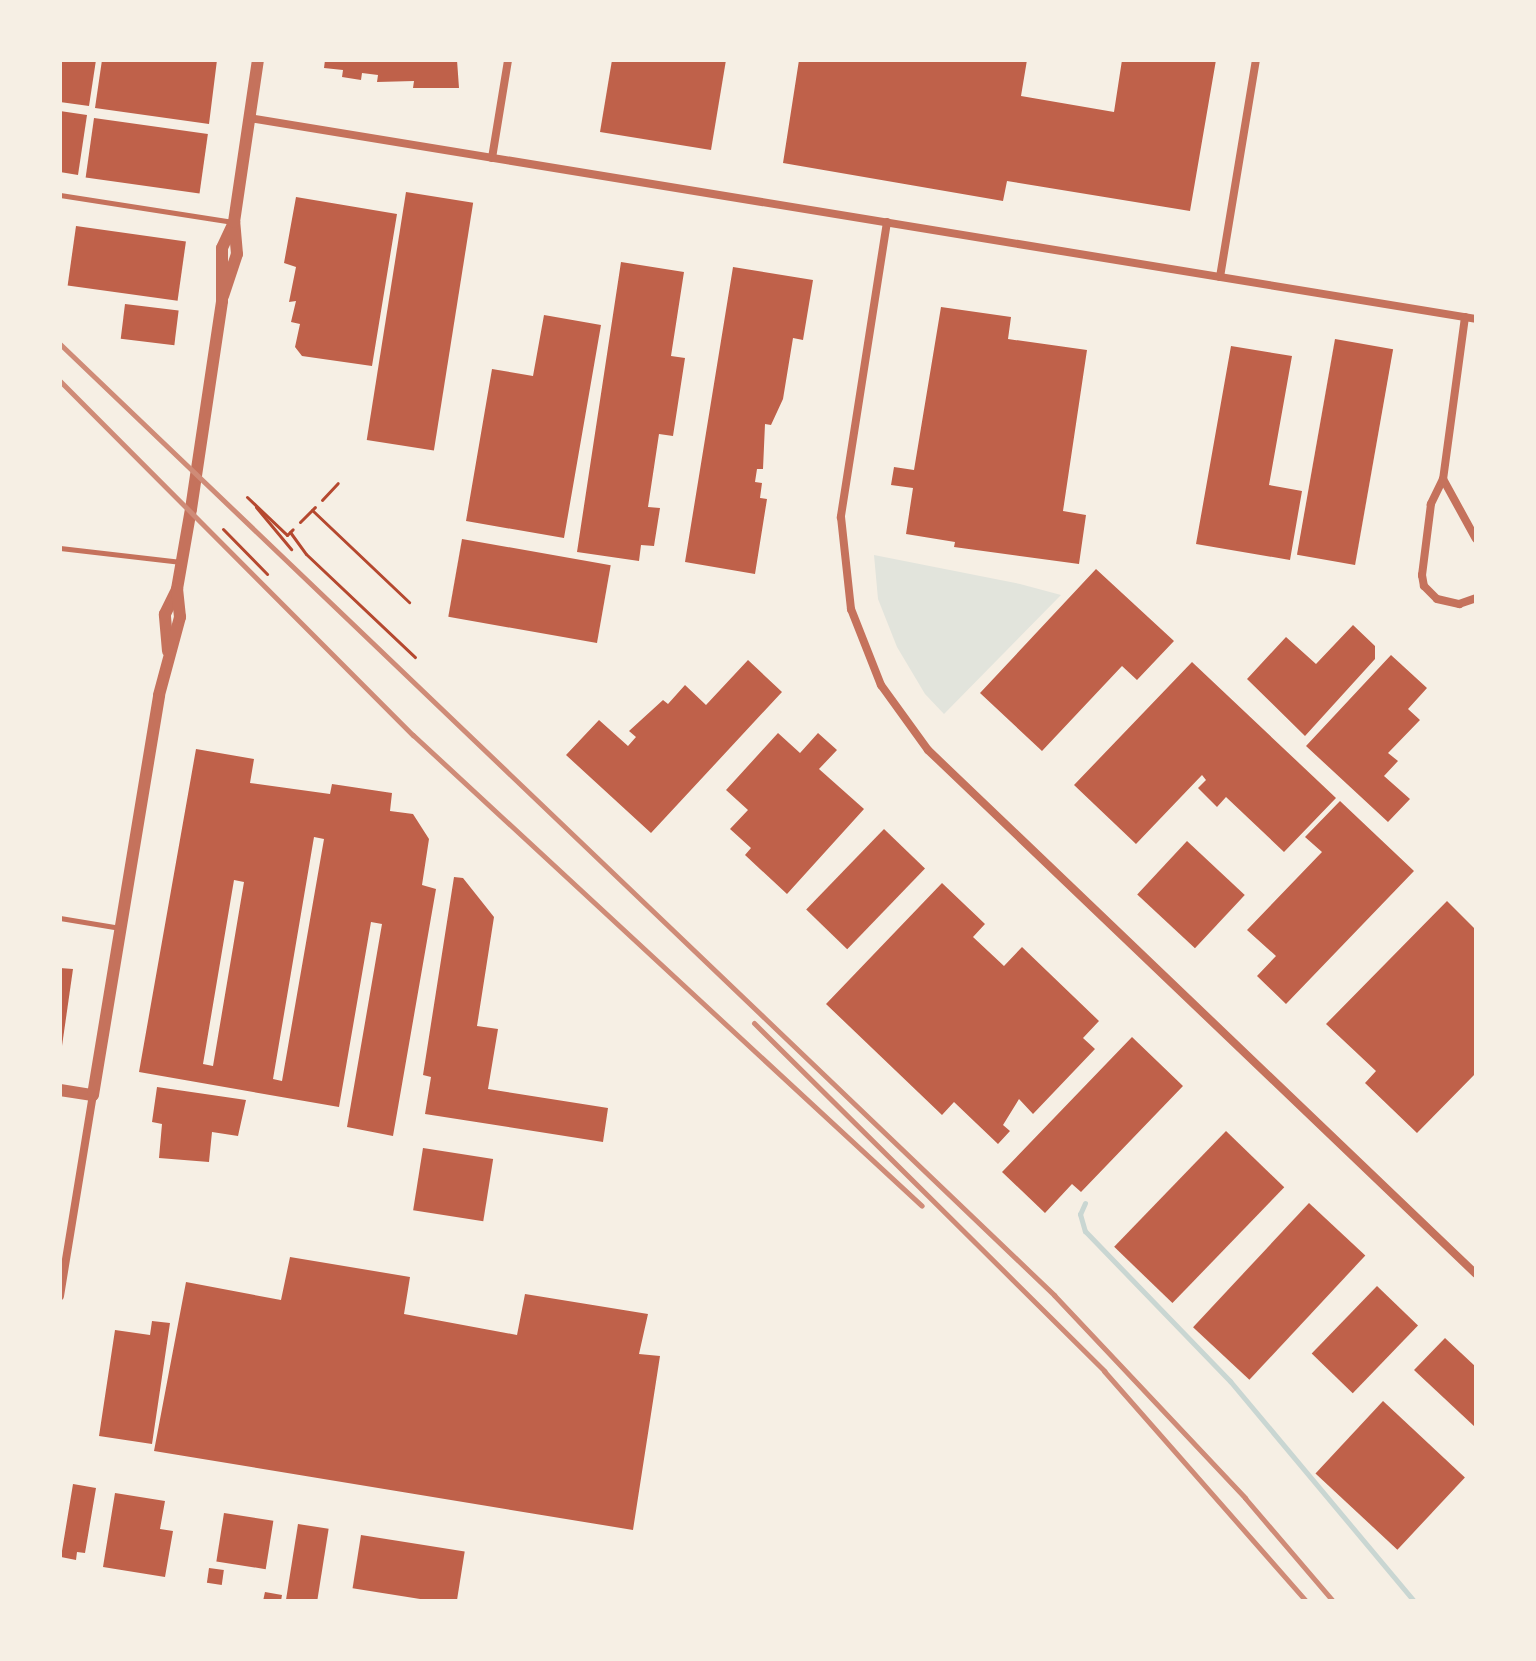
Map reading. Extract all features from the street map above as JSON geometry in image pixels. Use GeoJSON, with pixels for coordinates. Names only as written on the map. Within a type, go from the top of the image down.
{"type":"FeatureCollection","features":[{"type":"Feature","properties":{"kind":"street"},"geometry":{"type":"LineString","coordinates":[[60,1296],[168,651],[165,614],[177,589],[182,562],[222,301],[222,248],[234,222],[258,60]]}},
{"type":"Feature","properties":{"kind":"street"},"geometry":{"type":"LineString","coordinates":[[492,158],[508,60]]}},
{"type":"Feature","properties":{"kind":"street"},"geometry":{"type":"LineString","coordinates":[[1220,277],[1256,60]]}},
{"type":"Feature","properties":{"kind":"street"},"geometry":{"type":"LineString","coordinates":[[249,118],[1476,319]]}},
{"type":"Feature","properties":{"kind":"street"},"geometry":{"type":"LineString","coordinates":[[887,222],[841,517],[851,609],[881,685],[928,750],[1476,1274]]}},
{"type":"Feature","properties":{"kind":"street"},"geometry":{"type":"LineString","coordinates":[[1465,317],[1443,479],[1431,504],[1422,559],[1424,586],[1447,603],[1476,598]]}},
{"type":"Feature","properties":{"kind":"street"},"geometry":{"type":"LineString","coordinates":[[1443,479],[1476,539]]}},
{"type":"Feature","properties":{"kind":"street"},"geometry":{"type":"LineString","coordinates":[[60,1090],[93,1095]]}},
{"type":"Feature","properties":{"kind":"lane"},"geometry":{"type":"LineString","coordinates":[[60,195],[234,222]]}},
{"type":"Feature","properties":{"kind":"lane"},"geometry":{"type":"LineString","coordinates":[[60,548],[182,562]]}},
{"type":"Feature","properties":{"kind":"lane"},"geometry":{"type":"LineString","coordinates":[[60,918],[121,928]]}},
{"type":"Feature","properties":{"kind":"path"},"geometry":{"type":"LineString","coordinates":[[322,500],[338,483]]}},
{"type":"Feature","properties":{"kind":"path"},"geometry":{"type":"LineString","coordinates":[[247,497],[291,530],[306,554],[415,657]]}},
{"type":"Feature","properties":{"kind":"path"},"geometry":{"type":"LineString","coordinates":[[255,504],[261,519],[291,549]]}},
{"type":"Feature","properties":{"kind":"path"},"geometry":{"type":"LineString","coordinates":[[300,522],[313,508],[409,602]]}},
{"type":"Feature","properties":{"kind":"path"},"geometry":{"type":"LineString","coordinates":[[223,529],[267,574]]}},
{"type":"Feature","properties":{"kind":"shaded area"},"geometry":{"type":"Polygon","coordinates":[[[874,555],[1061,595],[944,714],[925,694],[897,647],[878,599],[874,555]]]}},
{"type":"Feature","properties":{"kind":"building"},"geometry":{"type":"Polygon","coordinates":[[[60,60],[96,60],[89,106],[60,102],[60,60]]]}},
{"type":"Feature","properties":{"kind":"building"},"geometry":{"type":"Polygon","coordinates":[[[102,60],[217,60],[209,124],[95,108],[102,60]]]}},
{"type":"Feature","properties":{"kind":"building"},"geometry":{"type":"Polygon","coordinates":[[[325,60],[457,60],[459,88],[413,88],[414,81],[377,82],[378,75],[362,73],[361,80],[342,77],[343,70],[324,68],[325,60]]]}},
{"type":"Feature","properties":{"kind":"building"},"geometry":{"type":"Polygon","coordinates":[[[612,60],[726,60],[711,150],[600,132],[612,60]]]}},
{"type":"Feature","properties":{"kind":"building"},"geometry":{"type":"Polygon","coordinates":[[[799,60],[1027,60],[1021,96],[1114,112],[1122,60],[1216,60],[1190,211],[1007,181],[1003,201],[783,163],[799,60]]]}},
{"type":"Feature","properties":{"kind":"building"},"geometry":{"type":"Polygon","coordinates":[[[60,111],[87,115],[78,175],[60,172],[60,111]]]}},
{"type":"Feature","properties":{"kind":"building"},"geometry":{"type":"Polygon","coordinates":[[[94,118],[208,134],[200,193],[86,177],[94,118]]]}},
{"type":"Feature","properties":{"kind":"building"},"geometry":{"type":"Polygon","coordinates":[[[406,192],[473,203],[434,451],[367,440],[406,192]]]}},
{"type":"Feature","properties":{"kind":"building"},"geometry":{"type":"Polygon","coordinates":[[[296,197],[397,214],[372,366],[302,356],[295,347],[300,324],[291,322],[296,301],[289,302],[296,267],[284,263],[296,197]]]}},
{"type":"Feature","properties":{"kind":"building"},"geometry":{"type":"Polygon","coordinates":[[[76,226],[186,241],[178,301],[68,285],[76,226]]]}},
{"type":"Feature","properties":{"kind":"building"},"geometry":{"type":"Polygon","coordinates":[[[621,262],[684,272],[671,356],[685,358],[673,436],[659,434],[648,507],[660,508],[654,546],[641,545],[639,561],[577,552],[621,262]]]}},
{"type":"Feature","properties":{"kind":"building"},"geometry":{"type":"Polygon","coordinates":[[[733,267],[813,280],[803,340],[793,338],[783,399],[771,425],[765,424],[763,469],[757,469],[755,482],[762,483],[760,498],[767,499],[755,574],[685,562],[733,267]]]}},
{"type":"Feature","properties":{"kind":"building"},"geometry":{"type":"Polygon","coordinates":[[[125,304],[179,311],[174,345],[121,339],[125,304]]]}},
{"type":"Feature","properties":{"kind":"building"},"geometry":{"type":"Polygon","coordinates":[[[941,307],[1011,317],[1008,339],[1087,350],[1063,511],[1086,515],[1079,564],[954,547],[955,542],[906,534],[913,488],[891,485],[894,467],[914,470],[941,307]]]}},
{"type":"Feature","properties":{"kind":"building"},"geometry":{"type":"Polygon","coordinates":[[[544,315],[601,325],[564,538],[466,521],[492,369],[533,376],[544,315]]]}},
{"type":"Feature","properties":{"kind":"building"},"geometry":{"type":"Polygon","coordinates":[[[1335,339],[1393,349],[1355,565],[1297,555],[1335,339]]]}},
{"type":"Feature","properties":{"kind":"building"},"geometry":{"type":"Polygon","coordinates":[[[1231,346],[1292,356],[1269,485],[1302,491],[1290,560],[1196,544],[1231,346]]]}},
{"type":"Feature","properties":{"kind":"building"},"geometry":{"type":"Polygon","coordinates":[[[462,539],[611,565],[597,643],[448,617],[462,539]]]}},
{"type":"Feature","properties":{"kind":"building"},"geometry":{"type":"Polygon","coordinates":[[[1096,569],[1174,641],[1137,680],[1122,666],[1042,751],[980,693],[1096,569]]]}},
{"type":"Feature","properties":{"kind":"building"},"geometry":{"type":"Polygon","coordinates":[[[1353,625],[1375,646],[1375,659],[1305,736],[1247,679],[1286,637],[1316,664],[1353,625]]]}},
{"type":"Feature","properties":{"kind":"building"},"geometry":{"type":"Polygon","coordinates":[[[1391,655],[1427,688],[1408,709],[1420,720],[1388,753],[1398,761],[1384,776],[1410,799],[1388,822],[1306,746],[1391,655]]]}},
{"type":"Feature","properties":{"kind":"building"},"geometry":{"type":"Polygon","coordinates":[[[748,660],[782,692],[651,833],[566,755],[599,720],[628,746],[636,737],[629,731],[663,700],[668,704],[685,685],[706,705],[748,660]]]}},
{"type":"Feature","properties":{"kind":"building"},"geometry":{"type":"Polygon","coordinates":[[[1192,662],[1336,798],[1284,852],[1226,797],[1217,807],[1198,788],[1206,780],[1202,775],[1136,844],[1074,785],[1192,662]]]}},
{"type":"Feature","properties":{"kind":"building"},"geometry":{"type":"Polygon","coordinates":[[[778,733],[800,753],[818,733],[837,750],[819,769],[864,809],[787,894],[745,855],[751,848],[730,829],[748,810],[726,790],[778,733]]]}},
{"type":"Feature","properties":{"kind":"building"},"geometry":{"type":"Polygon","coordinates":[[[196,749],[254,759],[250,783],[330,794],[332,784],[392,793],[390,811],[413,814],[429,839],[422,885],[436,889],[393,1136],[347,1127],[382,924],[371,922],[339,1107],[139,1072],[196,749]],[[314,837],[273,1079],[282,1081],[324,839],[314,837]],[[234,880],[203,1064],[213,1066],[244,882],[234,880]]]}},
{"type":"Feature","properties":{"kind":"building"},"geometry":{"type":"Polygon","coordinates":[[[1340,801],[1414,871],[1286,1004],[1257,976],[1276,956],[1247,930],[1322,852],[1305,837],[1340,801]]]}},
{"type":"Feature","properties":{"kind":"building"},"geometry":{"type":"Polygon","coordinates":[[[884,829],[925,869],[847,949],[806,910],[884,829]]]}},
{"type":"Feature","properties":{"kind":"building"},"geometry":{"type":"Polygon","coordinates":[[[1187,841],[1245,895],[1195,948],[1137,894],[1187,841]]]}},
{"type":"Feature","properties":{"kind":"building"},"geometry":{"type":"Polygon","coordinates":[[[454,877],[463,878],[494,917],[477,1026],[498,1029],[488,1089],[608,1108],[603,1142],[425,1114],[431,1077],[423,1075],[454,877]]]}},
{"type":"Feature","properties":{"kind":"building"},"geometry":{"type":"Polygon","coordinates":[[[942,883],[985,924],[973,937],[1004,966],[1022,947],[1099,1021],[1083,1038],[1095,1049],[1033,1114],[1019,1099],[1003,1125],[1010,1131],[998,1144],[954,1102],[942,1115],[826,1004],[942,883]]]}},
{"type":"Feature","properties":{"kind":"building"},"geometry":{"type":"Polygon","coordinates":[[[1447,901],[1476,930],[1476,1073],[1417,1133],[1365,1083],[1376,1071],[1326,1024],[1447,901]]]}},
{"type":"Feature","properties":{"kind":"building"},"geometry":{"type":"Polygon","coordinates":[[[60,968],[73,969],[62,1046],[60,1046],[60,968]]]}},
{"type":"Feature","properties":{"kind":"building"},"geometry":{"type":"Polygon","coordinates":[[[1132,1037],[1183,1086],[1081,1192],[1072,1184],[1045,1213],[1002,1172],[1132,1037]]]}},
{"type":"Feature","properties":{"kind":"building"},"geometry":{"type":"Polygon","coordinates":[[[157,1087],[246,1100],[238,1136],[212,1132],[209,1162],[159,1158],[162,1124],[152,1122],[157,1087]]]}},
{"type":"Feature","properties":{"kind":"building"},"geometry":{"type":"Polygon","coordinates":[[[1226,1131],[1284,1187],[1172,1303],[1114,1247],[1226,1131]]]}},
{"type":"Feature","properties":{"kind":"building"},"geometry":{"type":"Polygon","coordinates":[[[423,1148],[493,1159],[483,1221],[413,1210],[423,1148]]]}},
{"type":"Feature","properties":{"kind":"building"},"geometry":{"type":"Polygon","coordinates":[[[1309,1203],[1365,1256],[1249,1380],[1193,1327],[1309,1203]]]}},
{"type":"Feature","properties":{"kind":"building"},"geometry":{"type":"Polygon","coordinates":[[[290,1257],[410,1277],[404,1314],[517,1335],[525,1294],[648,1314],[639,1354],[660,1356],[633,1530],[154,1451],[186,1282],[281,1300],[290,1257]]]}},
{"type":"Feature","properties":{"kind":"building"},"geometry":{"type":"Polygon","coordinates":[[[1377,1286],[1418,1326],[1353,1393],[1312,1354],[1377,1286]]]}},
{"type":"Feature","properties":{"kind":"building"},"geometry":{"type":"Polygon","coordinates":[[[152,1321],[170,1323],[152,1444],[99,1436],[115,1330],[150,1335],[152,1321]]]}},
{"type":"Feature","properties":{"kind":"building"},"geometry":{"type":"Polygon","coordinates":[[[1445,1338],[1476,1367],[1475,1427],[1414,1370],[1445,1338]]]}},
{"type":"Feature","properties":{"kind":"building"},"geometry":{"type":"Polygon","coordinates":[[[1383,1401],[1465,1477],[1397,1550],[1315,1473],[1383,1401]]]}},
{"type":"Feature","properties":{"kind":"building"},"geometry":{"type":"Polygon","coordinates":[[[73,1484],[96,1488],[85,1553],[77,1552],[76,1560],[61,1557],[73,1484]]]}},
{"type":"Feature","properties":{"kind":"building"},"geometry":{"type":"Polygon","coordinates":[[[115,1493],[165,1501],[160,1529],[173,1531],[165,1577],[103,1567],[115,1493]]]}},
{"type":"Feature","properties":{"kind":"building"},"geometry":{"type":"Polygon","coordinates":[[[224,1513],[273,1521],[266,1569],[216,1561],[224,1513]]]}},
{"type":"Feature","properties":{"kind":"building"},"geometry":{"type":"Polygon","coordinates":[[[298,1524],[329,1529],[317,1601],[286,1601],[298,1524]]]}},
{"type":"Feature","properties":{"kind":"building"},"geometry":{"type":"Polygon","coordinates":[[[361,1535],[465,1551],[457,1601],[433,1601],[353,1588],[361,1535]]]}},
{"type":"Feature","properties":{"kind":"building"},"geometry":{"type":"Polygon","coordinates":[[[209,1568],[224,1570],[222,1585],[207,1583],[209,1568]]]}},
{"type":"Feature","properties":{"kind":"building"},"geometry":{"type":"Polygon","coordinates":[[[265,1592],[282,1595],[281,1601],[263,1601],[265,1592]]]}},
{"type":"Feature","properties":{"kind":"waterway"},"geometry":{"type":"LineString","coordinates":[[1085,1203],[1080,1214],[1085,1231],[1230,1381],[1414,1601]]}},
{"type":"Feature","properties":{"kind":"railway"},"geometry":{"type":"LineString","coordinates":[[60,344],[1054,1295],[1245,1498],[1333,1601]]}},
{"type":"Feature","properties":{"kind":"railway"},"geometry":{"type":"LineString","coordinates":[[60,381],[413,735],[922,1206]]}},
{"type":"Feature","properties":{"kind":"railway"},"geometry":{"type":"LineString","coordinates":[[754,1023],[1104,1371],[1306,1601]]}}]}
